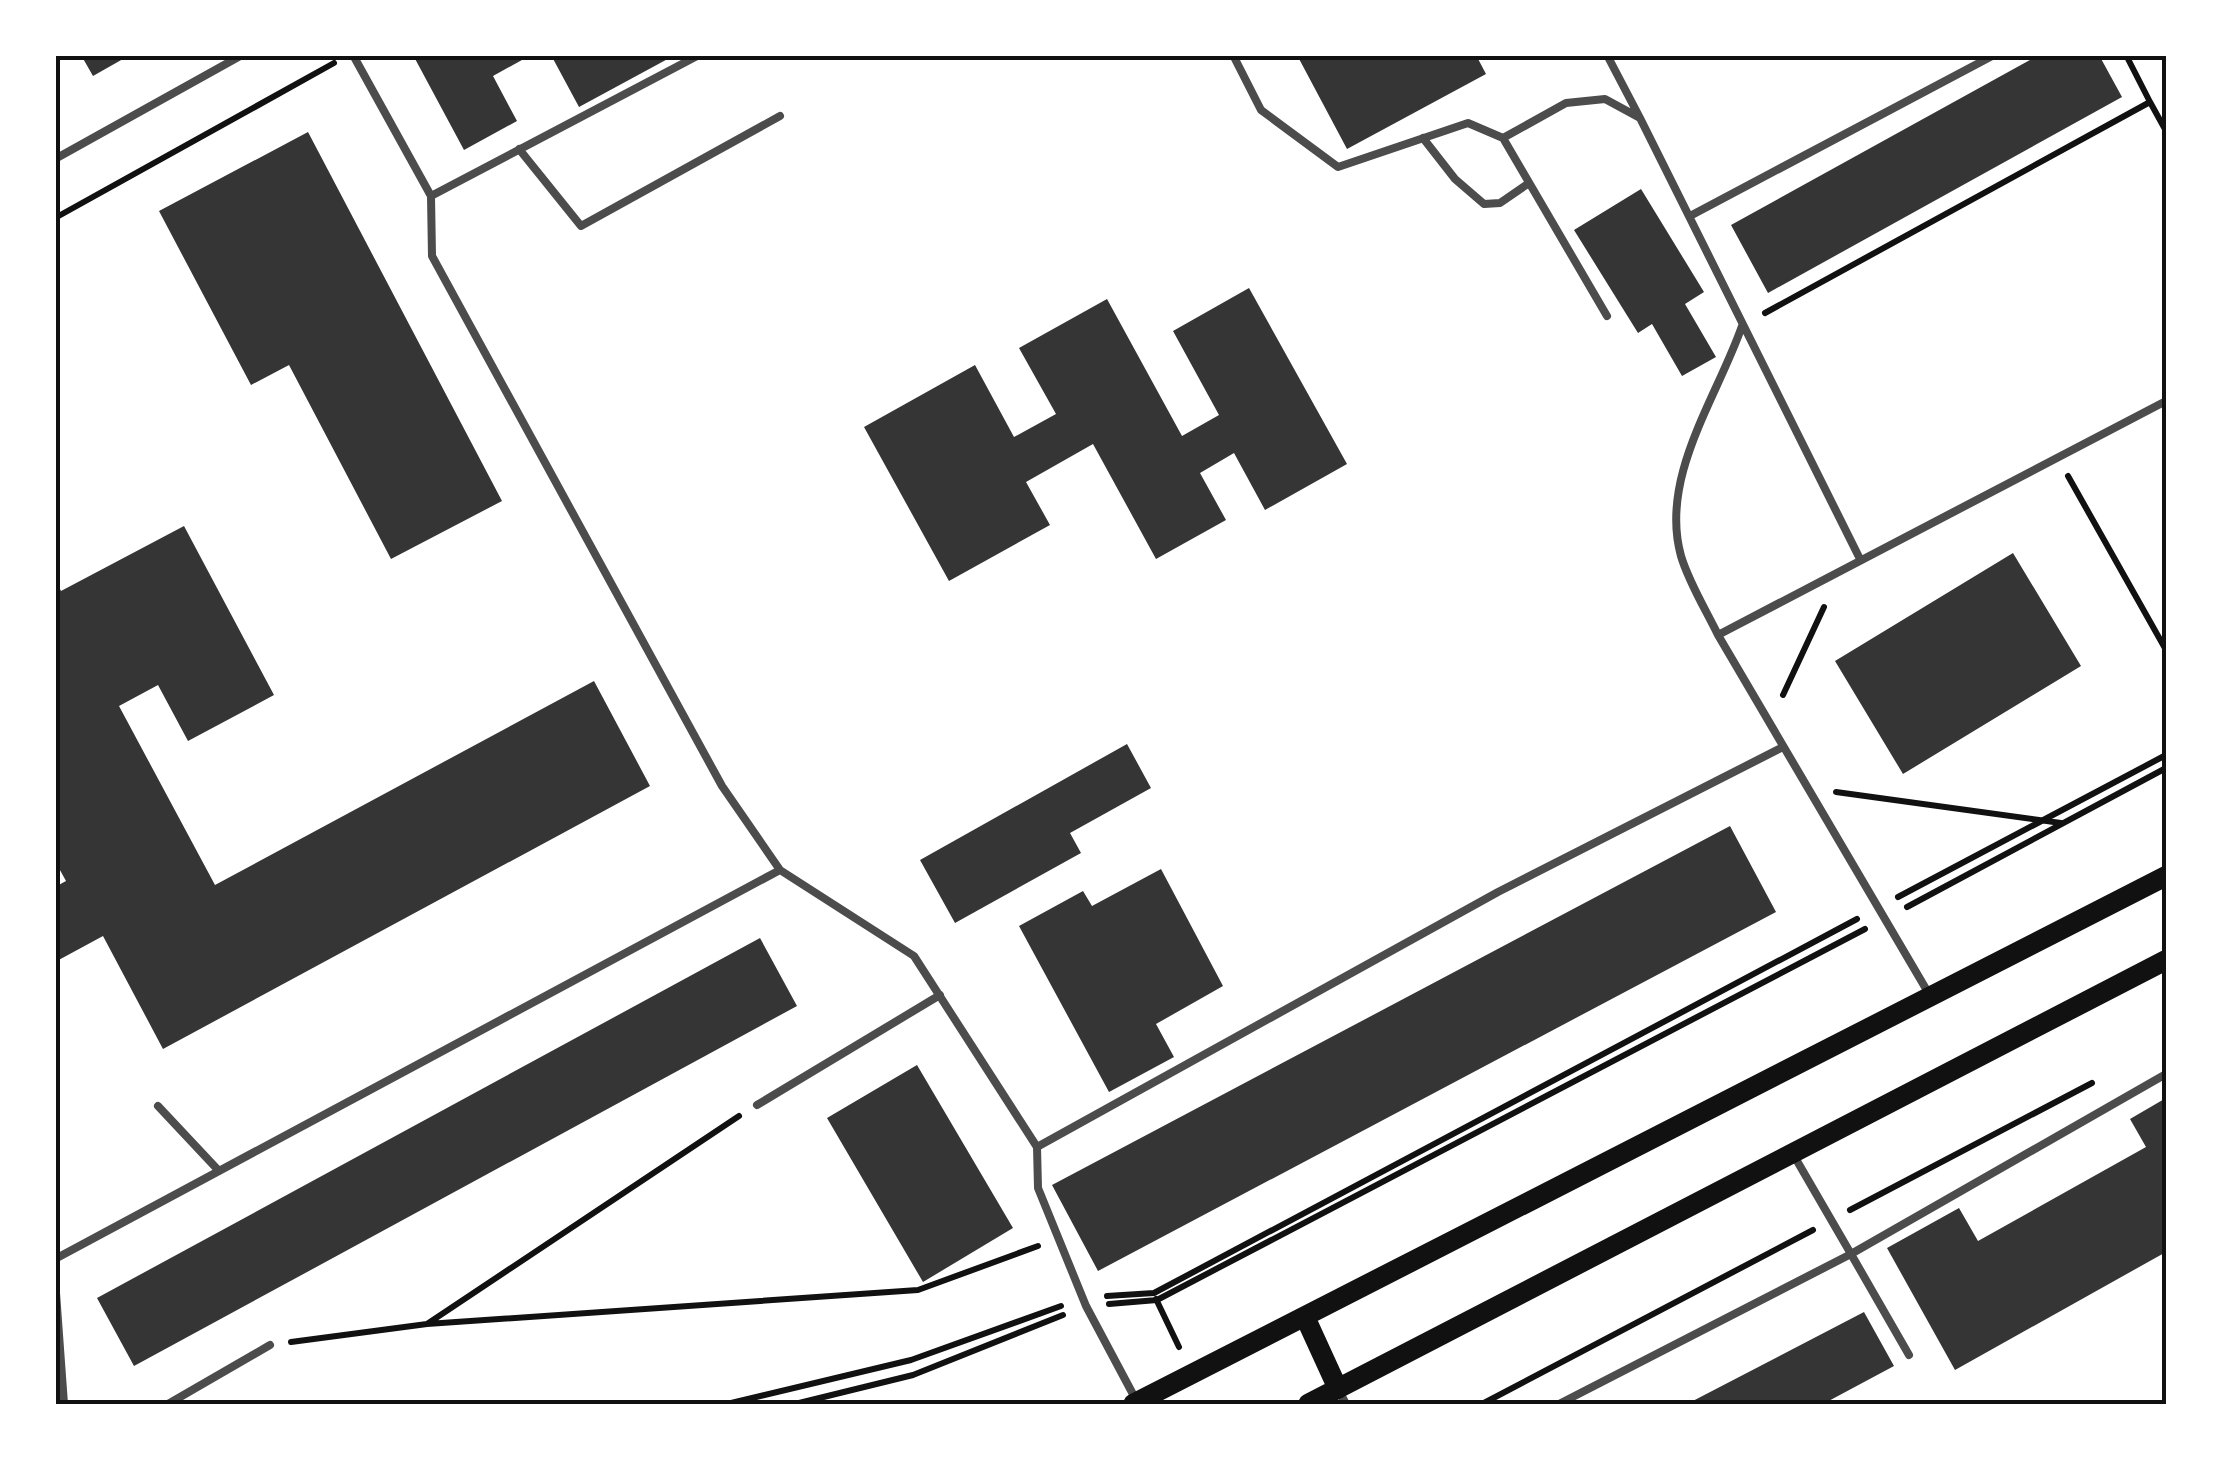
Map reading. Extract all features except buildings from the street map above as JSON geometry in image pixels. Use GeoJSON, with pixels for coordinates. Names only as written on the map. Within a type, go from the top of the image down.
{"type":"FeatureCollection","features":[{"type":"Feature","properties":{"kind":"main road"},"geometry":{"type":"LineString","coordinates":[[1135,1403],[1306,1319],[2166,876]]}},
{"type":"Feature","properties":{"kind":"main road"},"geometry":{"type":"LineString","coordinates":[[1308,1404],[1342,1396],[2166,960]]}},
{"type":"Feature","properties":{"kind":"main road"},"geometry":{"type":"LineString","coordinates":[[1306,1319],[1342,1396]]}},
{"type":"Feature","properties":{"kind":"lane"},"geometry":{"type":"LineString","coordinates":[[55,160],[242,55]]}},
{"type":"Feature","properties":{"kind":"lane"},"geometry":{"type":"LineString","coordinates":[[351,55],[432,196],[432,256],[722,786],[780,870],[914,956],[1037,1147],[1038,1188],[1085,1302],[1135,1403]]}},
{"type":"Feature","properties":{"kind":"lane"},"geometry":{"type":"LineString","coordinates":[[432,196],[699,55]]}},
{"type":"Feature","properties":{"kind":"lane"},"geometry":{"type":"LineString","coordinates":[[1233,55],[1261,110],[1338,168],[1468,123],[1503,138],[1607,316]]}},
{"type":"Feature","properties":{"kind":"lane"},"geometry":{"type":"LineString","coordinates":[[1607,55],[1860,559]]}},
{"type":"Feature","properties":{"kind":"lane"},"geometry":{"type":"LineString","coordinates":[[1690,216],[1994,55]]}},
{"type":"Feature","properties":{"kind":"lane"},"geometry":{"type":"LineString","coordinates":[[1503,138],[1566,104],[1605,99],[1640,118]]}},
{"type":"Feature","properties":{"kind":"lane"},"geometry":{"type":"LineString","coordinates":[[519,150],[582,226],[780,116]]}},
{"type":"Feature","properties":{"kind":"lane"},"geometry":{"type":"LineString","coordinates":[[1423,138],[1455,179],[1484,204],[1500,203],[1529,182]]}},
{"type":"Feature","properties":{"kind":"lane"},"geometry":{"type":"LineString","coordinates":[[1742,326],[1725,374],[1696,428],[1679,488],[1681,555],[1718,635],[1931,997]]}},
{"type":"Feature","properties":{"kind":"lane"},"geometry":{"type":"LineString","coordinates":[[1718,635],[2166,401]]}},
{"type":"Feature","properties":{"kind":"lane"},"geometry":{"type":"LineString","coordinates":[[1037,1147],[1498,892],[1784,747]]}},
{"type":"Feature","properties":{"kind":"lane"},"geometry":{"type":"LineString","coordinates":[[55,1260],[780,870]]}},
{"type":"Feature","properties":{"kind":"lane"},"geometry":{"type":"LineString","coordinates":[[757,1104],[940,995]]}},
{"type":"Feature","properties":{"kind":"lane"},"geometry":{"type":"LineString","coordinates":[[1559,1404],[1851,1254],[2166,1074]]}},
{"type":"Feature","properties":{"kind":"lane"},"geometry":{"type":"LineString","coordinates":[[158,1106],[218,1171]]}},
{"type":"Feature","properties":{"kind":"lane"},"geometry":{"type":"LineString","coordinates":[[1793,1154],[1909,1355]]}},
{"type":"Feature","properties":{"kind":"lane"},"geometry":{"type":"LineString","coordinates":[[55,1280],[64,1404]]}},
{"type":"Feature","properties":{"kind":"lane"},"geometry":{"type":"LineString","coordinates":[[168,1404],[270,1345]]}},
{"type":"Feature","properties":{"kind":"path"},"geometry":{"type":"LineString","coordinates":[[55,218],[351,55]]}},
{"type":"Feature","properties":{"kind":"path"},"geometry":{"type":"LineString","coordinates":[[2126,55],[2166,130]]}},
{"type":"Feature","properties":{"kind":"path"},"geometry":{"type":"LineString","coordinates":[[1742,326],[2150,102]]}},
{"type":"Feature","properties":{"kind":"path"},"geometry":{"type":"LineString","coordinates":[[2057,457],[2166,650]]}},
{"type":"Feature","properties":{"kind":"path"},"geometry":{"type":"LineString","coordinates":[[1770,723],[1841,571]]}},
{"type":"Feature","properties":{"kind":"path"},"geometry":{"type":"LineString","coordinates":[[728,1404],[911,1360],[1085,1302],[1154,1294],[2166,754]]}},
{"type":"Feature","properties":{"kind":"path"},"geometry":{"type":"LineString","coordinates":[[795,1404],[913,1375],[1085,1302],[1157,1300],[2166,768]]}},
{"type":"Feature","properties":{"kind":"path"},"geometry":{"type":"LineString","coordinates":[[1808,788],[2046,818],[2062,824]]}},
{"type":"Feature","properties":{"kind":"path"},"geometry":{"type":"LineString","coordinates":[[427,1324],[757,1104]]}},
{"type":"Feature","properties":{"kind":"path"},"geometry":{"type":"LineString","coordinates":[[270,1345],[427,1324],[918,1290],[1058,1238]]}}]}
